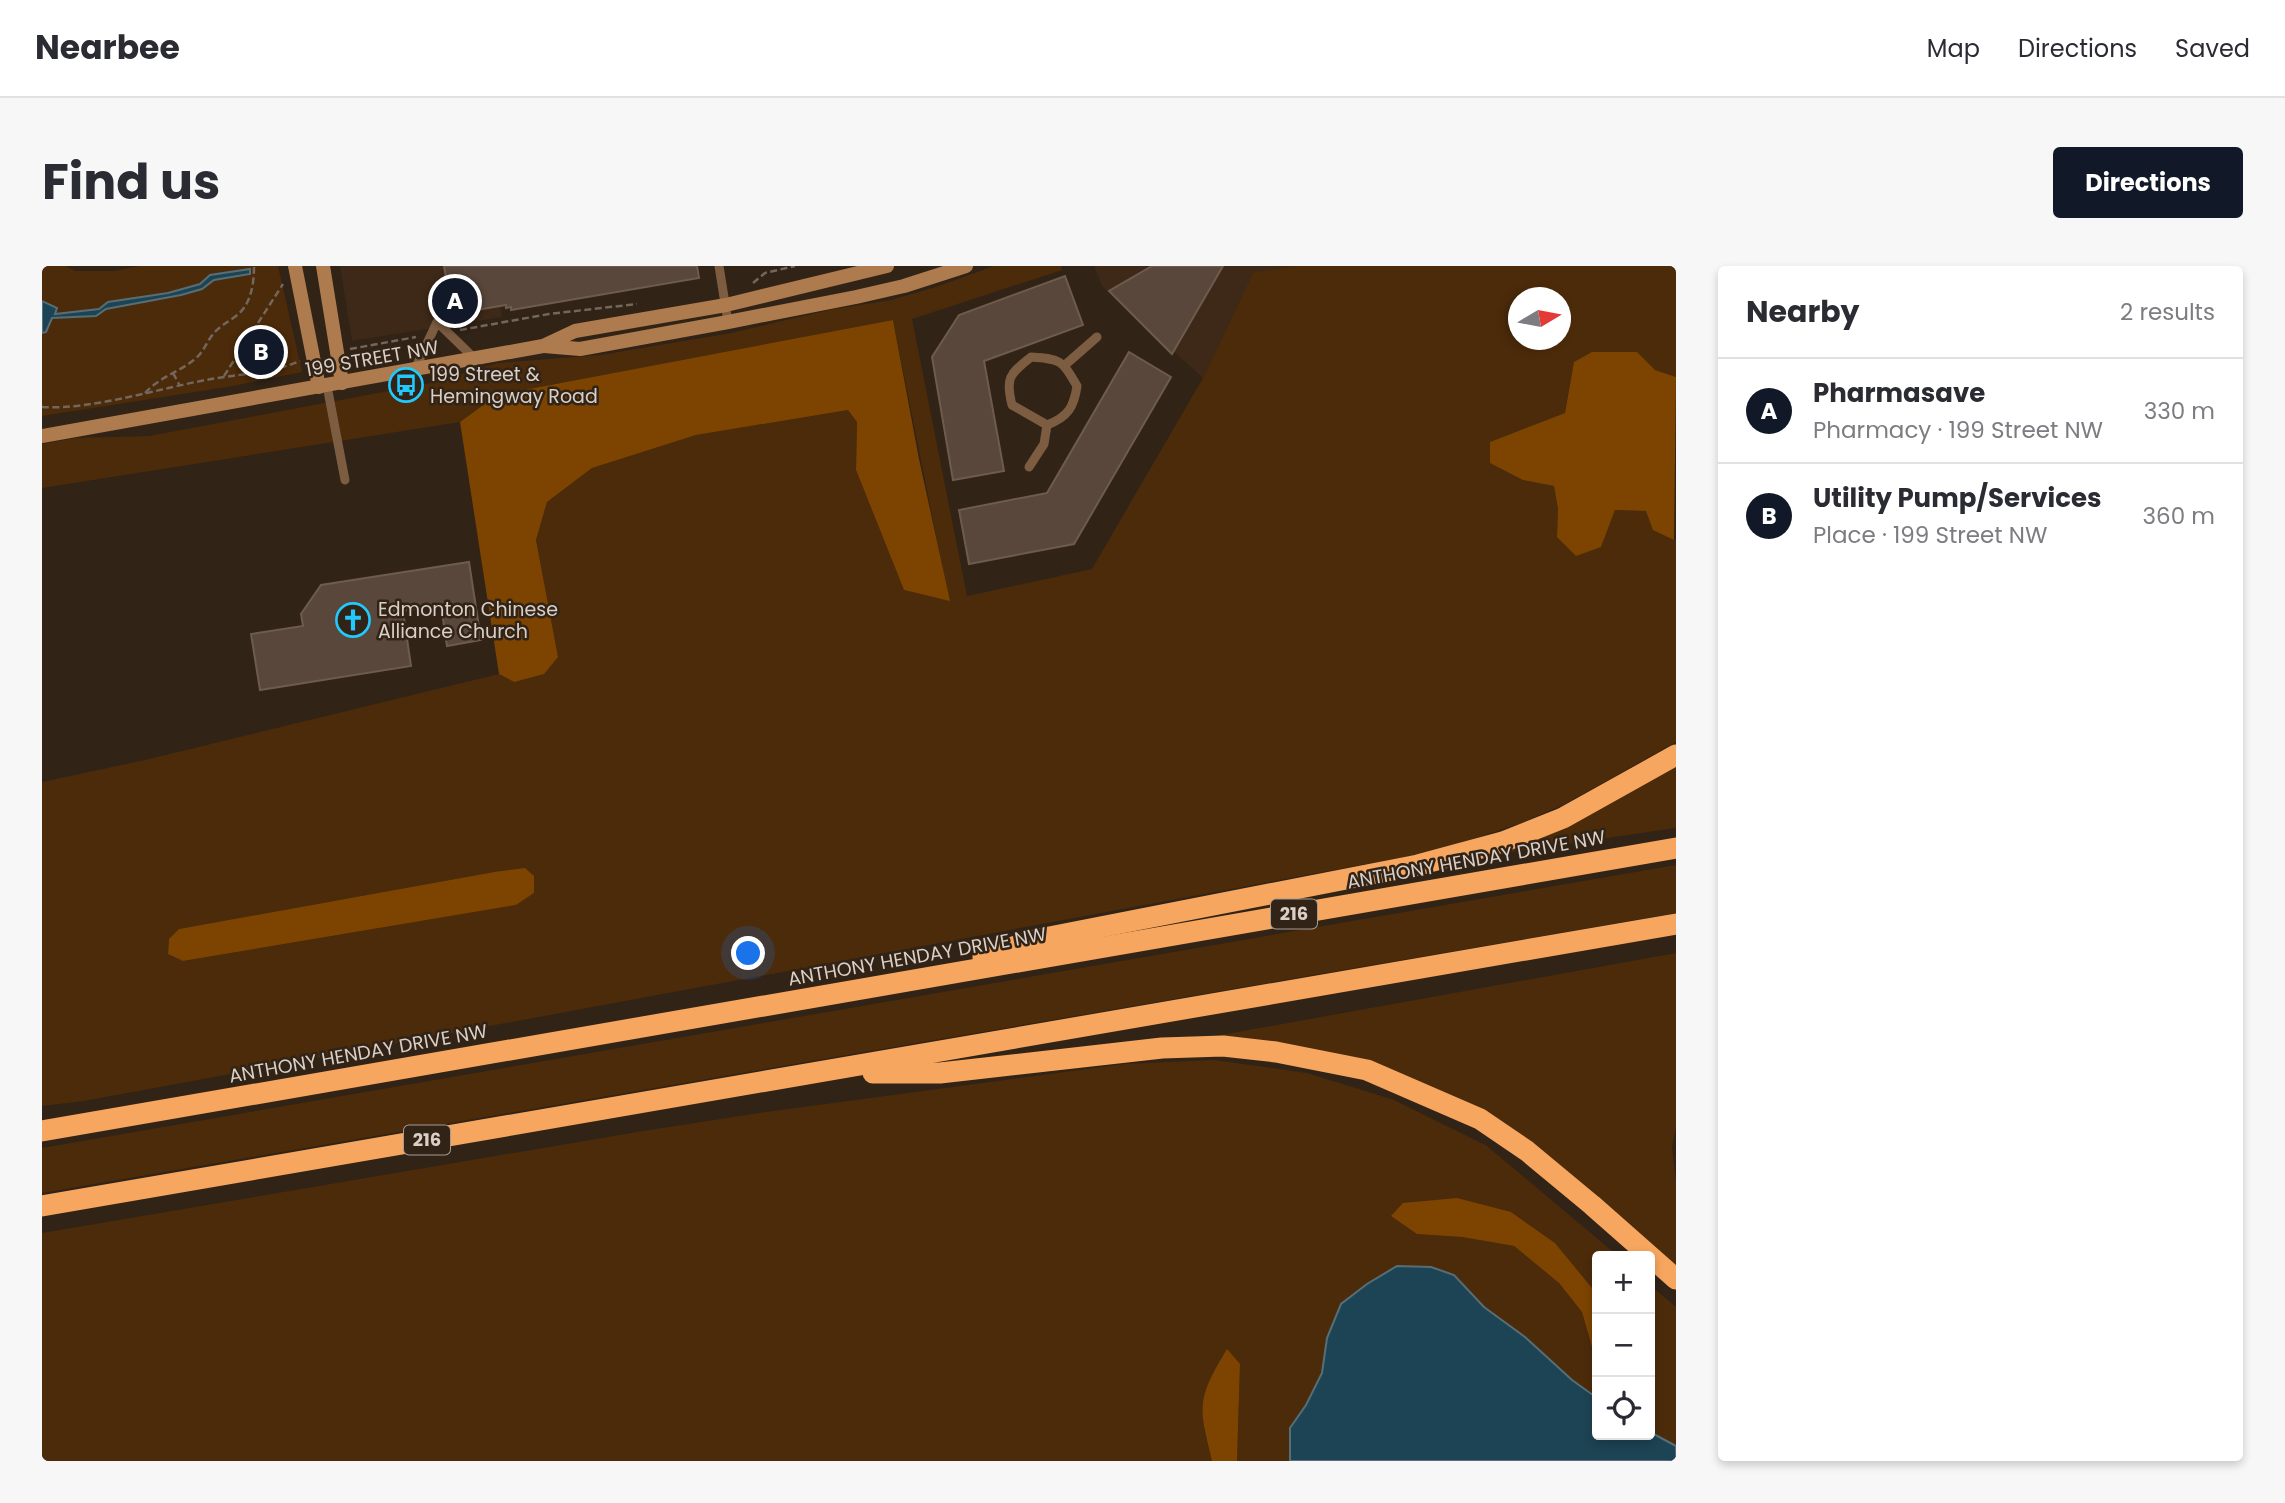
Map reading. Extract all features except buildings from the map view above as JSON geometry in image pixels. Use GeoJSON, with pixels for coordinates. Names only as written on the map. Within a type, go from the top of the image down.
{"type":"FeatureCollection","features":[{"type":"Feature","properties":{"kind":"highway"},"geometry":{"type":"LineString","coordinates":[[911,980],[1034,940],[1418,865],[1503,842],[1563,818],[1676,755]]}},
{"type":"Feature","properties":{"kind":"highway","name":"ANTHONY HENDAY DRIVE NW"},"geometry":{"type":"LineString","coordinates":[[42,1131],[1676,848]]}},
{"type":"Feature","properties":{"kind":"highway","name":"216"},"geometry":{"type":"LineString","coordinates":[[42,1206],[1676,924]]}},
{"type":"Feature","properties":{"kind":"highway"},"geometry":{"type":"LineString","coordinates":[[811,1074],[940,1073],[1162,1048],[1223,1046],[1276,1052],[1367,1070],[1480,1119],[1527,1151],[1676,1279]]}},
{"type":"Feature","properties":{"kind":"main road"},"geometry":{"type":"LineString","coordinates":[[295,266],[313,360],[329,385]]}},
{"type":"Feature","properties":{"kind":"main road"},"geometry":{"type":"LineString","coordinates":[[323,266],[338,355],[329,385]]}},
{"type":"Feature","properties":{"kind":"main road","name":"199 STREET NW"},"geometry":{"type":"LineString","coordinates":[[543,346],[575,331],[887,266]]}},
{"type":"Feature","properties":{"kind":"main road","name":"199 STREET NW"},"geometry":{"type":"LineString","coordinates":[[42,436],[543,346],[580,349],[729,322],[856,298],[966,266]]}},
{"type":"Feature","properties":{"kind":"lane"},"geometry":{"type":"LineString","coordinates":[[719,266],[729,322]]}},
{"type":"Feature","properties":{"kind":"lane"},"geometry":{"type":"LineString","coordinates":[[415,369],[437,322],[474,358]]}},
{"type":"Feature","properties":{"kind":"lane"},"geometry":{"type":"LineString","coordinates":[[1065,365],[1097,337]]}},
{"type":"Feature","properties":{"kind":"lane"},"geometry":{"type":"LineString","coordinates":[[1031,357],[1052,358],[1065,365],[1077,386],[1070,412],[1048,425],[1012,405],[1007,388],[1011,372],[1031,357]]}},
{"type":"Feature","properties":{"kind":"lane"},"geometry":{"type":"LineString","coordinates":[[329,385],[345,480]]}},
{"type":"Feature","properties":{"kind":"lane"},"geometry":{"type":"LineString","coordinates":[[1029,467],[1044,444],[1048,425]]}},
{"type":"Feature","properties":{"kind":"path"},"geometry":{"type":"LineString","coordinates":[[145,393],[156,381],[205,351],[216,331],[239,314],[251,294],[254,266]]}},
{"type":"Feature","properties":{"kind":"path"},"geometry":{"type":"LineString","coordinates":[[725,298],[749,286],[765,273],[795,266]]}},
{"type":"Feature","properties":{"kind":"path"},"geometry":{"type":"LineString","coordinates":[[223,377],[283,284]]}},
{"type":"Feature","properties":{"kind":"path"},"geometry":{"type":"LineString","coordinates":[[447,332],[549,314],[648,303]]}},
{"type":"Feature","properties":{"kind":"path"},"geometry":{"type":"LineString","coordinates":[[338,355],[349,349],[431,335]]}},
{"type":"Feature","properties":{"kind":"path"},"geometry":{"type":"LineString","coordinates":[[42,407],[55,408],[145,393],[313,360]]}},
{"type":"Feature","properties":{"kind":"path"},"geometry":{"type":"LineString","coordinates":[[172,372],[180,386]]}},
{"type":"Feature","properties":{"kind":"shaded area"},"geometry":{"type":"Polygon","coordinates":[[[42,266],[66,266],[75,271],[115,271],[139,266],[278,266],[302,372],[233,386],[42,416],[42,333],[46,332],[52,318],[96,316],[106,309],[202,289],[214,280],[230,278],[250,270],[210,275],[200,284],[168,293],[108,302],[99,309],[54,314],[56,308],[42,301],[42,266]]]}},
{"type":"Feature","properties":{"kind":"shaded area"},"geometry":{"type":"Polygon","coordinates":[[[340,266],[495,266],[502,317],[352,341],[340,266]]]}},
{"type":"Feature","properties":{"kind":"shaded area"},"geometry":{"type":"Polygon","coordinates":[[[994,266],[1061,266],[1062,270],[912,319],[967,596],[1092,569],[1203,378],[1253,273],[1295,266],[1676,266],[1676,377],[1655,370],[1637,352],[1574,363],[1565,413],[1490,442],[1523,480],[1554,486],[1558,509],[1557,537],[1601,547],[1615,510],[1646,511],[1676,539],[1676,742],[1565,804],[1521,823],[1437,851],[84,1101],[42,1106],[42,782],[145,760],[499,674],[514,682],[558,657],[536,540],[547,502],[592,468],[696,435],[848,410],[857,422],[856,470],[904,590],[949,600],[893,320],[497,395],[460,422],[42,488],[42,444],[75,438],[149,436],[431,383],[498,363],[601,355],[731,333],[829,310],[891,300],[994,266]],[[494,872],[179,929],[169,939],[168,954],[183,961],[516,905],[534,893],[494,872]]]}},
{"type":"Feature","properties":{"kind":"shaded area"},"geometry":{"type":"Polygon","coordinates":[[[1094,266],[1295,266],[1253,274],[1203,378],[1102,286],[1094,266]]]}},
{"type":"Feature","properties":{"kind":"shaded area"},"geometry":{"type":"Polygon","coordinates":[[[893,320],[919,459],[950,601],[904,590],[856,470],[857,422],[848,410],[696,435],[592,468],[547,502],[536,540],[558,657],[544,674],[514,682],[499,674],[460,422],[497,395],[893,320]]]}},
{"type":"Feature","properties":{"kind":"shaded area"},"geometry":{"type":"Polygon","coordinates":[[[1592,352],[1637,352],[1655,370],[1676,377],[1674,540],[1653,530],[1646,511],[1615,510],[1601,547],[1576,556],[1557,537],[1558,509],[1554,486],[1523,480],[1490,463],[1490,442],[1565,413],[1574,362],[1592,352]]]}},
{"type":"Feature","properties":{"kind":"shaded area"},"geometry":{"type":"Polygon","coordinates":[[[1676,767],[1676,828],[1461,859],[1570,824],[1676,767]]]}},
{"type":"Feature","properties":{"kind":"shaded area"},"geometry":{"type":"Polygon","coordinates":[[[1676,865],[1676,913],[42,1193],[42,1148],[1676,865]]]}},
{"type":"Feature","properties":{"kind":"shaded area"},"geometry":{"type":"Polygon","coordinates":[[[525,868],[534,876],[534,893],[516,905],[183,961],[168,954],[169,939],[179,929],[525,868]]]}},
{"type":"Feature","properties":{"kind":"shaded area"},"geometry":{"type":"Polygon","coordinates":[[[1676,953],[1676,1127],[1672,1147],[1676,1182],[1676,1266],[1417,1085],[1199,1039],[1676,953]]]}},
{"type":"Feature","properties":{"kind":"shaded area"},"geometry":{"type":"Polygon","coordinates":[[[1214,1060],[1307,1073],[1394,1100],[1487,1146],[1612,1251],[1592,1251],[1592,1288],[1555,1243],[1511,1212],[1417,1234],[1462,1237],[1514,1246],[1559,1283],[1582,1312],[1592,1347],[1592,1394],[1525,1337],[1484,1307],[1454,1275],[1327,1338],[1322,1373],[1306,1405],[1290,1428],[1290,1461],[1237,1461],[1240,1364],[1204,1430],[1212,1461],[42,1461],[42,1233],[643,1131],[1124,1064],[1214,1060]]]}},
{"type":"Feature","properties":{"kind":"shaded area"},"geometry":{"type":"Polygon","coordinates":[[[1457,1198],[1511,1212],[1555,1243],[1592,1288],[1592,1347],[1582,1312],[1559,1283],[1514,1246],[1462,1237],[1417,1234],[1391,1216],[1403,1203],[1457,1198]]]}},
{"type":"Feature","properties":{"kind":"shaded area"},"geometry":{"type":"Polygon","coordinates":[[[1655,1289],[1676,1307],[1676,1446],[1655,1435],[1655,1289]]]}},
{"type":"Feature","properties":{"kind":"shaded area"},"geometry":{"type":"Polygon","coordinates":[[[1227,1349],[1240,1364],[1237,1461],[1212,1461],[1204,1427],[1203,1403],[1210,1380],[1227,1349]]]}},
{"type":"Feature","properties":{"kind":"water"},"geometry":{"type":"Polygon","coordinates":[[[250,269],[250,274],[214,280],[202,289],[181,295],[106,309],[96,316],[52,318],[46,332],[42,333],[42,301],[57,308],[55,314],[99,309],[108,302],[168,293],[200,284],[210,275],[250,269]]]}},
{"type":"Feature","properties":{"kind":"water"},"geometry":{"type":"Polygon","coordinates":[[[1397,1266],[1431,1267],[1454,1275],[1484,1307],[1525,1337],[1592,1394],[1592,1440],[1655,1440],[1655,1435],[1676,1446],[1676,1461],[1290,1461],[1290,1428],[1306,1405],[1322,1373],[1327,1338],[1341,1304],[1397,1266]]]}},
{"type":"Feature","properties":{"kind":"place","name":"Pharmasave"},"geometry":{"type":"Point","coordinates":[455,301]}},
{"type":"Feature","properties":{"kind":"place","name":"Utility Pump/Services"},"geometry":{"type":"Point","coordinates":[261,352]}},
{"type":"Feature","properties":{"kind":"place","name":"199 Street & Hemingway Road"},"geometry":{"type":"Point","coordinates":[406,385]}},
{"type":"Feature","properties":{"kind":"place","name":"Edmonton Chinese Alliance Church"},"geometry":{"type":"Point","coordinates":[353,620]}}]}
